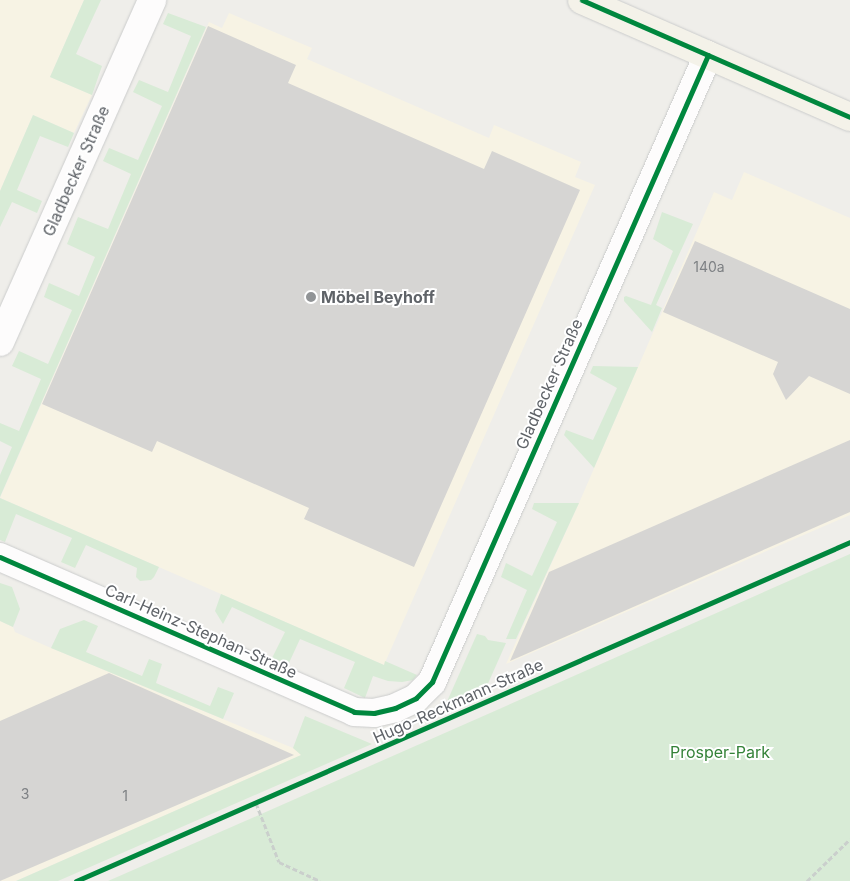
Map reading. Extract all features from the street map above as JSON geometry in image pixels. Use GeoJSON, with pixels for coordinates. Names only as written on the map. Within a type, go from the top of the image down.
{"type":"FeatureCollection","features":[{"type":"Feature","properties":{"kind":"main road"},"geometry":{"type":"LineString","coordinates":[[582,0],[850,117]]}},
{"type":"Feature","properties":{"kind":"street","name":"Gladbecker Straße"},"geometry":{"type":"LineString","coordinates":[[0,342],[152,0]]}},
{"type":"Feature","properties":{"kind":"street","name":"Gladbecker Straße"},"geometry":{"type":"LineString","coordinates":[[395,708],[416,698],[432,682],[708,55]]}},
{"type":"Feature","properties":{"kind":"street","name":"Carl-Heinz-Stephan-Straße"},"geometry":{"type":"LineString","coordinates":[[0,557],[354,712],[374,713],[395,708]]}},
{"type":"Feature","properties":{"kind":"path"},"geometry":{"type":"LineString","coordinates":[[247,807],[264,799]]}},
{"type":"Feature","properties":{"kind":"path"},"geometry":{"type":"LineString","coordinates":[[256,803],[279,862],[320,881]]}},
{"type":"Feature","properties":{"kind":"path"},"geometry":{"type":"LineString","coordinates":[[807,881],[850,839]]}},
{"type":"Feature","properties":{"kind":"shaded area"},"geometry":{"type":"Polygon","coordinates":[[[0,0],[84,0],[50,77],[92,95],[74,133],[33,115],[0,191],[0,0]]]}},
{"type":"Feature","properties":{"kind":"shaded area","name":"Möbel Beyhoff"},"geometry":{"type":"Polygon","coordinates":[[[229,13],[312,48],[307,59],[489,138],[494,125],[581,162],[575,177],[595,185],[384,665],[0,498],[209,22],[222,28],[229,13]]]}},
{"type":"Feature","properties":{"kind":"shaded area"},"geometry":{"type":"Polygon","coordinates":[[[744,172],[850,218],[850,515],[506,664],[579,503],[714,192],[732,200],[744,172]]]}},
{"type":"Feature","properties":{"kind":"shaded area"},"geometry":{"type":"Polygon","coordinates":[[[0,621],[13,627],[15,632],[51,648],[293,748],[302,755],[16,881],[0,881],[0,621]]]}},
{"type":"Feature","properties":{"kind":"green space"},"geometry":{"type":"Polygon","coordinates":[[[84,0],[101,0],[76,54],[102,66],[92,95],[50,77],[84,0]]]}},
{"type":"Feature","properties":{"kind":"green space"},"geometry":{"type":"Polygon","coordinates":[[[168,13],[206,27],[0,497],[0,475],[12,447],[0,441],[0,423],[19,431],[41,379],[12,366],[19,351],[48,364],[72,310],[44,297],[49,283],[79,296],[95,257],[67,244],[78,217],[108,229],[131,174],[103,161],[109,148],[138,160],[162,106],[133,92],[139,80],[168,92],[191,36],[163,24],[168,13]]]}},
{"type":"Feature","properties":{"kind":"green space"},"geometry":{"type":"Polygon","coordinates":[[[33,115],[74,133],[68,147],[40,136],[17,190],[42,201],[37,213],[12,202],[0,227],[0,191],[33,115]]]}},
{"type":"Feature","properties":{"kind":"green space"},"geometry":{"type":"Polygon","coordinates":[[[662,212],[693,224],[656,305],[662,308],[652,332],[624,301],[624,297],[626,296],[651,305],[673,251],[653,239],[662,212]]]}},
{"type":"Feature","properties":{"kind":"green space"},"geometry":{"type":"Polygon","coordinates":[[[593,366],[638,367],[594,468],[564,435],[566,430],[593,440],[617,388],[590,373],[593,366]]]}},
{"type":"Feature","properties":{"kind":"green space"},"geometry":{"type":"Polygon","coordinates":[[[0,498],[159,567],[151,580],[140,581],[136,577],[137,568],[86,545],[75,568],[61,562],[72,538],[16,514],[5,542],[0,540],[0,498]]]}},
{"type":"Feature","properties":{"kind":"green space"},"geometry":{"type":"Polygon","coordinates":[[[534,503],[579,503],[516,639],[506,639],[527,590],[501,577],[506,563],[532,576],[557,522],[532,509],[534,503]]]}},
{"type":"Feature","properties":{"kind":"green space","name":"Prosper-Park"},"geometry":{"type":"Polygon","coordinates":[[[850,554],[850,881],[108,881],[259,815],[850,554]]]}},
{"type":"Feature","properties":{"kind":"green space"},"geometry":{"type":"Polygon","coordinates":[[[0,583],[12,587],[20,609],[13,627],[0,621],[0,583]]]}},
{"type":"Feature","properties":{"kind":"green space"},"geometry":{"type":"Polygon","coordinates":[[[221,594],[384,665],[385,661],[417,675],[413,680],[402,682],[388,681],[373,676],[365,698],[344,688],[355,662],[300,639],[288,665],[272,658],[285,632],[232,607],[223,624],[215,611],[221,594]]]}},
{"type":"Feature","properties":{"kind":"green space"},"geometry":{"type":"Polygon","coordinates":[[[84,620],[98,626],[86,652],[142,676],[149,659],[162,664],[156,683],[210,706],[218,687],[234,693],[223,719],[51,648],[60,629],[84,620]]]}},
{"type":"Feature","properties":{"kind":"green space"},"geometry":{"type":"Polygon","coordinates":[[[477,634],[485,636],[488,640],[506,643],[482,697],[441,715],[477,634]]]}},
{"type":"Feature","properties":{"kind":"green space"},"geometry":{"type":"Polygon","coordinates":[[[305,716],[372,744],[58,881],[16,881],[301,755],[293,748],[305,716]]]}},
{"type":"Feature","properties":{"kind":"building","name":"Möbel Beyhoff"},"geometry":{"type":"Polygon","coordinates":[[[208,26],[296,65],[288,83],[484,169],[492,151],[580,190],[414,567],[304,519],[309,508],[157,441],[152,452],[42,404],[208,26]]]}},
{"type":"Feature","properties":{"kind":"building"},"geometry":{"type":"Polygon","coordinates":[[[695,241],[850,309],[850,394],[809,376],[786,400],[773,374],[778,362],[663,312],[695,241]]]}},
{"type":"Feature","properties":{"kind":"building"},"geometry":{"type":"Polygon","coordinates":[[[850,440],[850,512],[510,661],[549,572],[850,440]]]}},
{"type":"Feature","properties":{"kind":"building"},"geometry":{"type":"Polygon","coordinates":[[[109,673],[294,755],[0,881],[0,721],[109,673]]]}},
{"type":"Feature","properties":{"kind":"cycle path"},"geometry":{"type":"LineString","coordinates":[[582,0],[850,117]]}},
{"type":"Feature","properties":{"kind":"cycle path","name":"Hugo-Reckmann-Straße"},"geometry":{"type":"LineString","coordinates":[[0,557],[354,712],[374,713],[395,708],[416,698],[432,682],[708,55]]}},
{"type":"Feature","properties":{"kind":"cycle path","name":"Hugo-Reckmann-Straße"},"geometry":{"type":"LineString","coordinates":[[76,881],[850,542]]}},
{"type":"Feature","properties":{"kind":"place","name":"Möbel Beyhoff"},"geometry":{"type":"Point","coordinates":[311,297]}}]}
